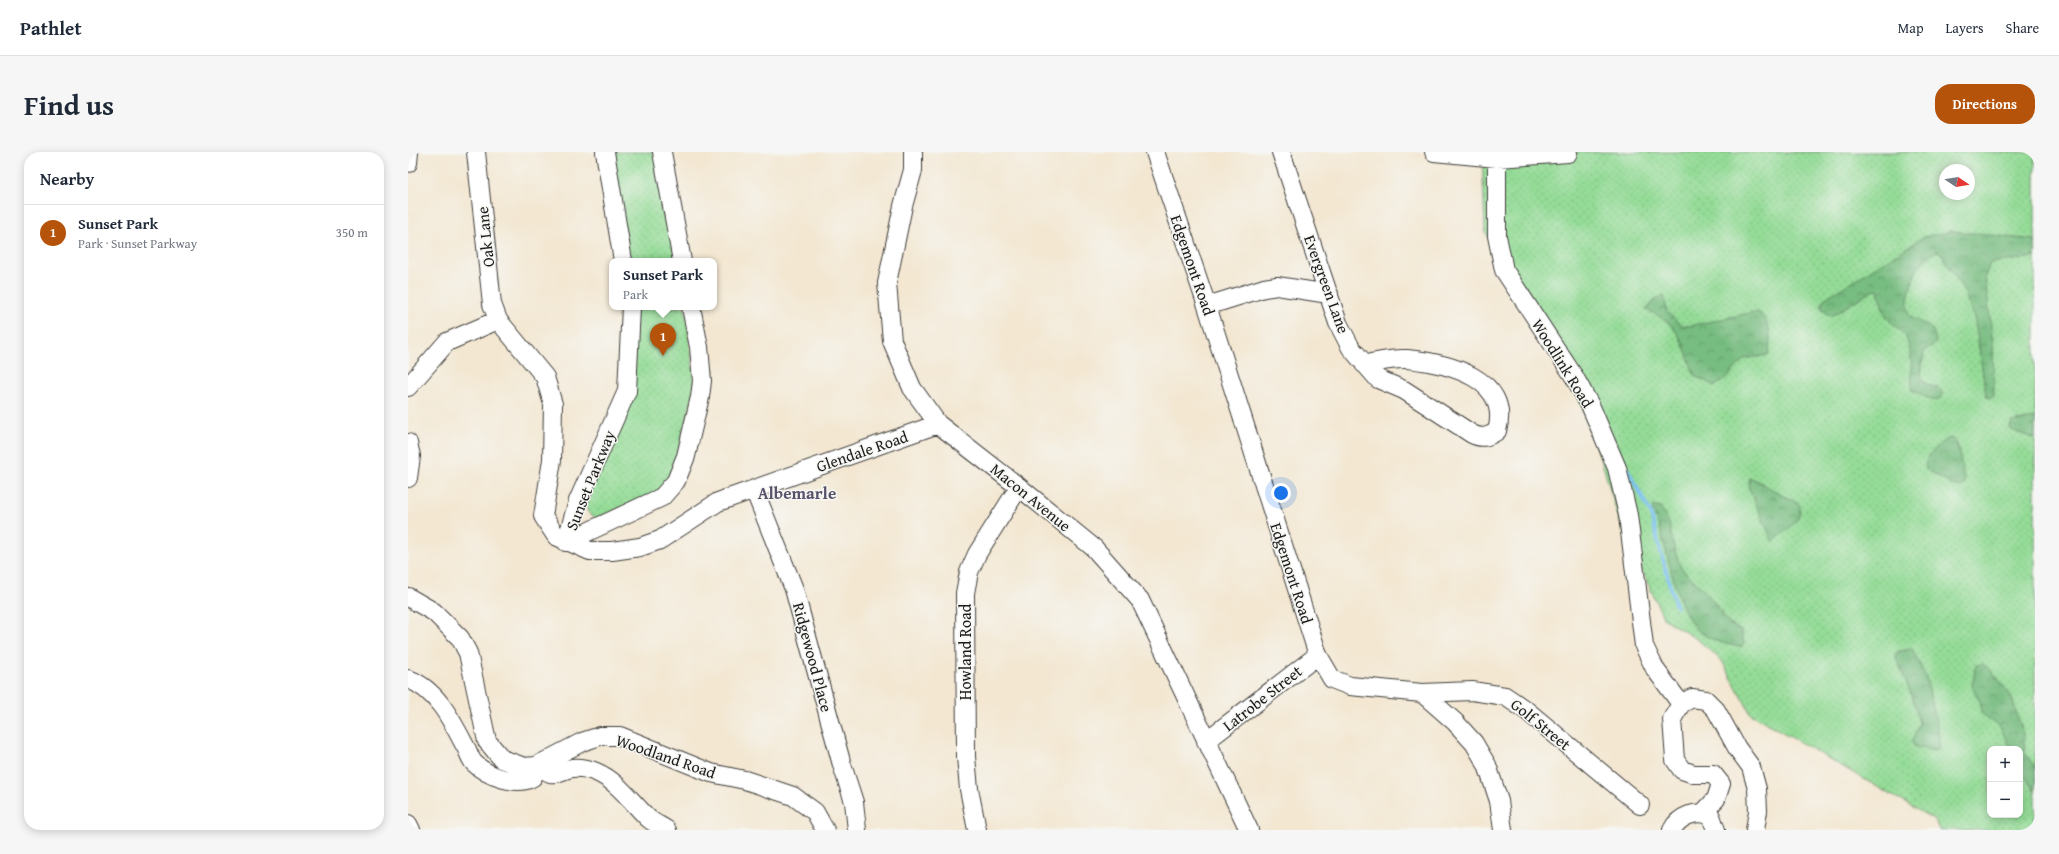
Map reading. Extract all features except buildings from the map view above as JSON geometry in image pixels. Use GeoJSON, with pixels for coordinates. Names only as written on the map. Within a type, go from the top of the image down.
{"type":"FeatureCollection","features":[{"type":"Feature","properties":{"kind":"street"},"geometry":{"type":"LineString","coordinates":[[408,163],[409,152]]}},
{"type":"Feature","properties":{"kind":"street","name":"Oak Lane"},"geometry":{"type":"LineString","coordinates":[[476,152],[492,304],[498,320]]}},
{"type":"Feature","properties":{"kind":"street"},"geometry":{"type":"LineString","coordinates":[[605,152],[623,258]]}},
{"type":"Feature","properties":{"kind":"street"},"geometry":{"type":"LineString","coordinates":[[662,152],[681,258]]}},
{"type":"Feature","properties":{"kind":"street","name":"Macon Avenue"},"geometry":{"type":"LineString","coordinates":[[912,152],[913,170],[903,206],[887,283],[892,341],[912,388],[938,424],[1094,548],[1140,600],[1249,830]]}},
{"type":"Feature","properties":{"kind":"street","name":"Edgemont Road"},"geometry":{"type":"LineString","coordinates":[[1155,152],[1207,306],[1318,655],[1332,680],[1350,686],[1422,692]]}},
{"type":"Feature","properties":{"kind":"street","name":"Evergreen Lane"},"geometry":{"type":"LineString","coordinates":[[1281,152],[1338,323],[1351,348],[1364,364],[1378,379],[1404,390],[1480,438],[1490,436],[1497,431],[1500,420],[1493,394],[1488,386],[1466,373],[1406,359],[1386,360],[1364,364]]}},
{"type":"Feature","properties":{"kind":"street"},"geometry":{"type":"LineString","coordinates":[[1434,152],[1497,158],[1568,153]]}},
{"type":"Feature","properties":{"kind":"street","name":"Woodlink Road"},"geometry":{"type":"LineString","coordinates":[[1497,158],[1497,236],[1504,270],[1575,378],[1591,407],[1617,468],[1628,515],[1644,646],[1655,669],[1680,704]]}},
{"type":"Feature","properties":{"kind":"street"},"geometry":{"type":"LineString","coordinates":[[1207,306],[1264,288],[1277,286],[1329,294]]}},
{"type":"Feature","properties":{"kind":"street","name":"Sunset Parkway"},"geometry":{"type":"LineString","coordinates":[[566,542],[578,501],[627,391],[631,310]]}},
{"type":"Feature","properties":{"kind":"street","name":"Sunset Parkway"},"geometry":{"type":"LineString","coordinates":[[566,542],[662,498],[676,481],[686,456],[700,397],[702,381],[699,347],[693,310]]}},
{"type":"Feature","properties":{"kind":"street"},"geometry":{"type":"LineString","coordinates":[[408,387],[447,342],[498,320],[545,377],[553,404],[552,460],[543,516],[556,536],[566,542]]}},
{"type":"Feature","properties":{"kind":"street","name":"Glendale Road"},"geometry":{"type":"LineString","coordinates":[[566,542],[590,551],[612,551],[640,547],[660,540],[718,502],[938,424]]}},
{"type":"Feature","properties":{"kind":"street"},"geometry":{"type":"LineString","coordinates":[[408,443],[411,456],[408,478]]}},
{"type":"Feature","properties":{"kind":"street","name":"Howland Road"},"geometry":{"type":"LineString","coordinates":[[977,830],[969,789],[966,757],[965,593],[969,572],[977,554],[1019,487]]}},
{"type":"Feature","properties":{"kind":"street","name":"Ridgewood Place"},"geometry":{"type":"LineString","coordinates":[[754,489],[794,589],[842,765],[854,802],[857,830]]}},
{"type":"Feature","properties":{"kind":"street"},"geometry":{"type":"LineString","coordinates":[[408,597],[434,612],[460,638],[468,653],[487,742],[495,753],[510,764],[524,767],[538,766],[546,772],[553,774],[572,768],[585,768],[597,772],[617,785],[650,820],[667,830]]}},
{"type":"Feature","properties":{"kind":"street","name":"Latrobe Street"},"geometry":{"type":"LineString","coordinates":[[1206,741],[1318,655]]}},
{"type":"Feature","properties":{"kind":"street"},"geometry":{"type":"LineString","coordinates":[[408,678],[418,682],[431,694],[450,719],[473,762],[486,772],[520,781],[533,776],[538,766]]}},
{"type":"Feature","properties":{"kind":"street","name":"Golf Street"},"geometry":{"type":"LineString","coordinates":[[1422,692],[1472,691],[1505,696],[1527,711],[1640,805]]}},
{"type":"Feature","properties":{"kind":"street"},"geometry":{"type":"LineString","coordinates":[[1422,692],[1455,722],[1487,764],[1498,801],[1502,830]]}},
{"type":"Feature","properties":{"kind":"street"},"geometry":{"type":"LineString","coordinates":[[1672,830],[1676,822],[1687,815],[1704,812],[1716,799],[1721,784],[1713,774],[1694,774],[1682,770],[1675,760],[1672,719],[1680,704],[1692,698],[1706,700],[1716,710],[1737,748],[1751,767],[1757,789],[1758,811],[1755,830]]}},
{"type":"Feature","properties":{"kind":"street","name":"Woodland Road"},"geometry":{"type":"LineString","coordinates":[[538,766],[582,742],[600,736],[620,736],[711,773],[745,780],[793,796],[815,812],[825,830]]}},
{"type":"Feature","properties":{"kind":"street"},"geometry":{"type":"LineString","coordinates":[[1704,812],[1711,816],[1716,830]]}},
{"type":"Feature","properties":{"kind":"street"},"geometry":{"type":"LineString","coordinates":[[408,824],[411,830]]}},
{"type":"Feature","properties":{"kind":"green space"},"geometry":{"type":"Polygon","coordinates":[[[612,152],[654,152],[675,258],[629,258],[612,152]]]}},
{"type":"Feature","properties":{"kind":"green space"},"geometry":{"type":"Polygon","coordinates":[[[1482,152],[2035,152],[2035,830],[1939,830],[1935,820],[1751,714],[1722,661],[1698,640],[1664,619],[1620,522],[1604,469],[1561,348],[1485,232],[1482,152]]]}},
{"type":"Feature","properties":{"kind":"green space"},"geometry":{"type":"Polygon","coordinates":[[[1952,231],[2035,240],[2035,257],[1990,263],[1985,276],[1993,344],[1994,396],[1991,398],[1988,398],[1986,395],[1975,321],[1964,291],[1941,253],[1936,251],[1918,268],[1911,285],[1908,300],[1908,312],[1910,316],[1927,325],[1933,331],[1935,336],[1936,343],[1924,351],[1921,376],[1926,384],[1938,388],[1942,392],[1942,397],[1934,401],[1912,390],[1911,355],[1906,336],[1887,318],[1878,289],[1873,290],[1833,315],[1828,315],[1821,307],[1824,299],[1924,237],[1952,231]]]}},
{"type":"Feature","properties":{"kind":"green space"},"geometry":{"type":"Polygon","coordinates":[[[1664,296],[1667,312],[1681,325],[1690,326],[1754,312],[1760,313],[1767,323],[1770,333],[1768,355],[1744,359],[1728,377],[1715,386],[1695,376],[1679,336],[1667,321],[1646,310],[1657,298],[1664,296]]]}},
{"type":"Feature","properties":{"kind":"green space"},"geometry":{"type":"Polygon","coordinates":[[[636,310],[685,310],[695,381],[693,396],[671,478],[658,493],[597,519],[587,511],[587,499],[633,392],[636,310]]]}},
{"type":"Feature","properties":{"kind":"green space"},"geometry":{"type":"Polygon","coordinates":[[[2035,418],[2035,439],[2009,429],[2012,422],[2035,418]]]}},
{"type":"Feature","properties":{"kind":"green space"},"geometry":{"type":"Polygon","coordinates":[[[1949,438],[1953,439],[1957,443],[1965,483],[1962,487],[1952,485],[1926,469],[1925,464],[1929,456],[1937,447],[1949,438]]]}},
{"type":"Feature","properties":{"kind":"green space"},"geometry":{"type":"Polygon","coordinates":[[[1750,477],[1799,504],[1799,516],[1796,521],[1788,530],[1773,542],[1748,486],[1750,477]]]}},
{"type":"Feature","properties":{"kind":"green space"},"geometry":{"type":"Polygon","coordinates":[[[1653,506],[1661,508],[1669,523],[1674,548],[1681,568],[1708,594],[1729,624],[1741,631],[1744,643],[1741,647],[1728,645],[1714,640],[1701,633],[1692,624],[1685,611],[1674,582],[1658,523],[1652,509],[1653,506]]]}},
{"type":"Feature","properties":{"kind":"green space"},"geometry":{"type":"Polygon","coordinates":[[[1912,649],[1926,677],[1938,730],[1940,749],[1935,751],[1915,747],[1912,742],[1919,723],[1913,699],[1896,658],[1896,653],[1912,649]]]}},
{"type":"Feature","properties":{"kind":"green space"},"geometry":{"type":"Polygon","coordinates":[[[1983,664],[1992,671],[2011,696],[2023,733],[2025,754],[2035,767],[2035,792],[2023,773],[2023,746],[2010,746],[2000,727],[1981,713],[1981,704],[1972,686],[1976,665],[1983,664]]]}},
{"type":"Feature","properties":{"kind":"waterway"},"geometry":{"type":"LineString","coordinates":[[1623,460],[1650,512],[1676,607]]}},
{"type":"Feature","properties":{"kind":"place","name":"Sunset Park"},"geometry":{"type":"Point","coordinates":[663,356]}},
{"type":"Feature","properties":{"kind":"district","name":"Albemarle"},"geometry":{"type":"Point","coordinates":[797,492]}}]}
